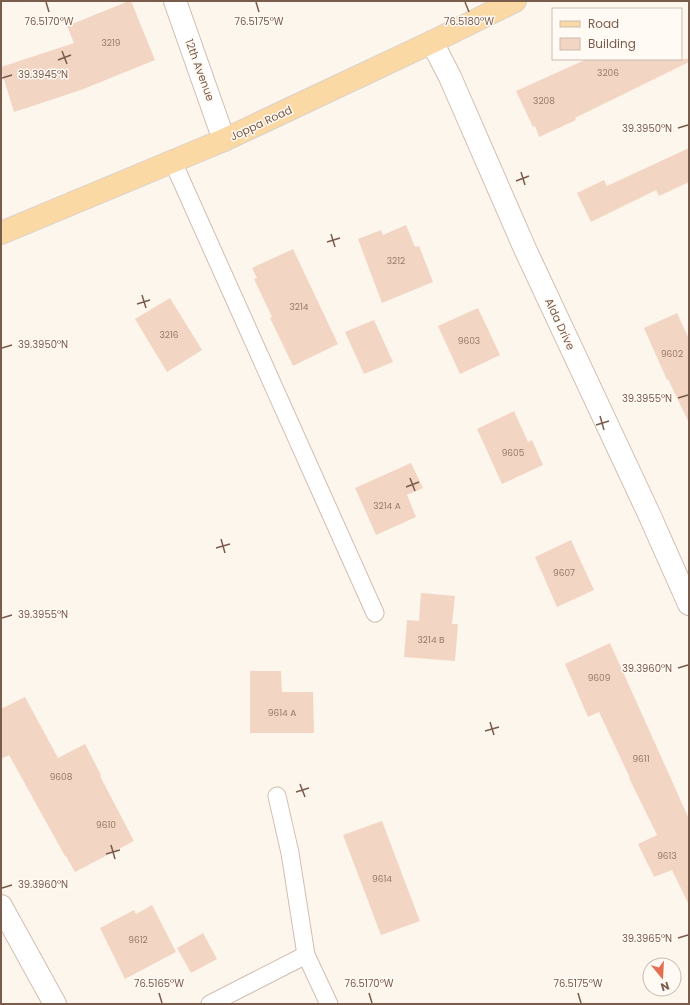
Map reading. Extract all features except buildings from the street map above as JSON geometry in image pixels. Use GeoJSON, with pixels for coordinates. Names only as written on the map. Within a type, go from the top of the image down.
{"type":"FeatureCollection","features":[{"type":"Feature","properties":{"kind":"main road","name":"Joppa Road"},"geometry":{"type":"LineString","coordinates":[[1,233],[224,140],[432,42],[515,1]]}},
{"type":"Feature","properties":{"kind":"street","name":"12th Avenue"},"geometry":{"type":"LineString","coordinates":[[176,1],[224,140]]}},
{"type":"Feature","properties":{"kind":"street","name":"Alda Drive"},"geometry":{"type":"LineString","coordinates":[[432,42],[450,77],[525,249],[646,506],[689,604]]}},
{"type":"Feature","properties":{"kind":"street"},"geometry":{"type":"LineString","coordinates":[[1,906],[55,1004]]}},
{"type":"Feature","properties":{"kind":"lane"},"geometry":{"type":"LineString","coordinates":[[173,162],[375,613]]}},
{"type":"Feature","properties":{"kind":"lane"},"geometry":{"type":"LineString","coordinates":[[277,796],[290,853],[306,955],[329,1004]]}},
{"type":"Feature","properties":{"kind":"lane"},"geometry":{"type":"LineString","coordinates":[[210,1004],[306,955]]}}]}
